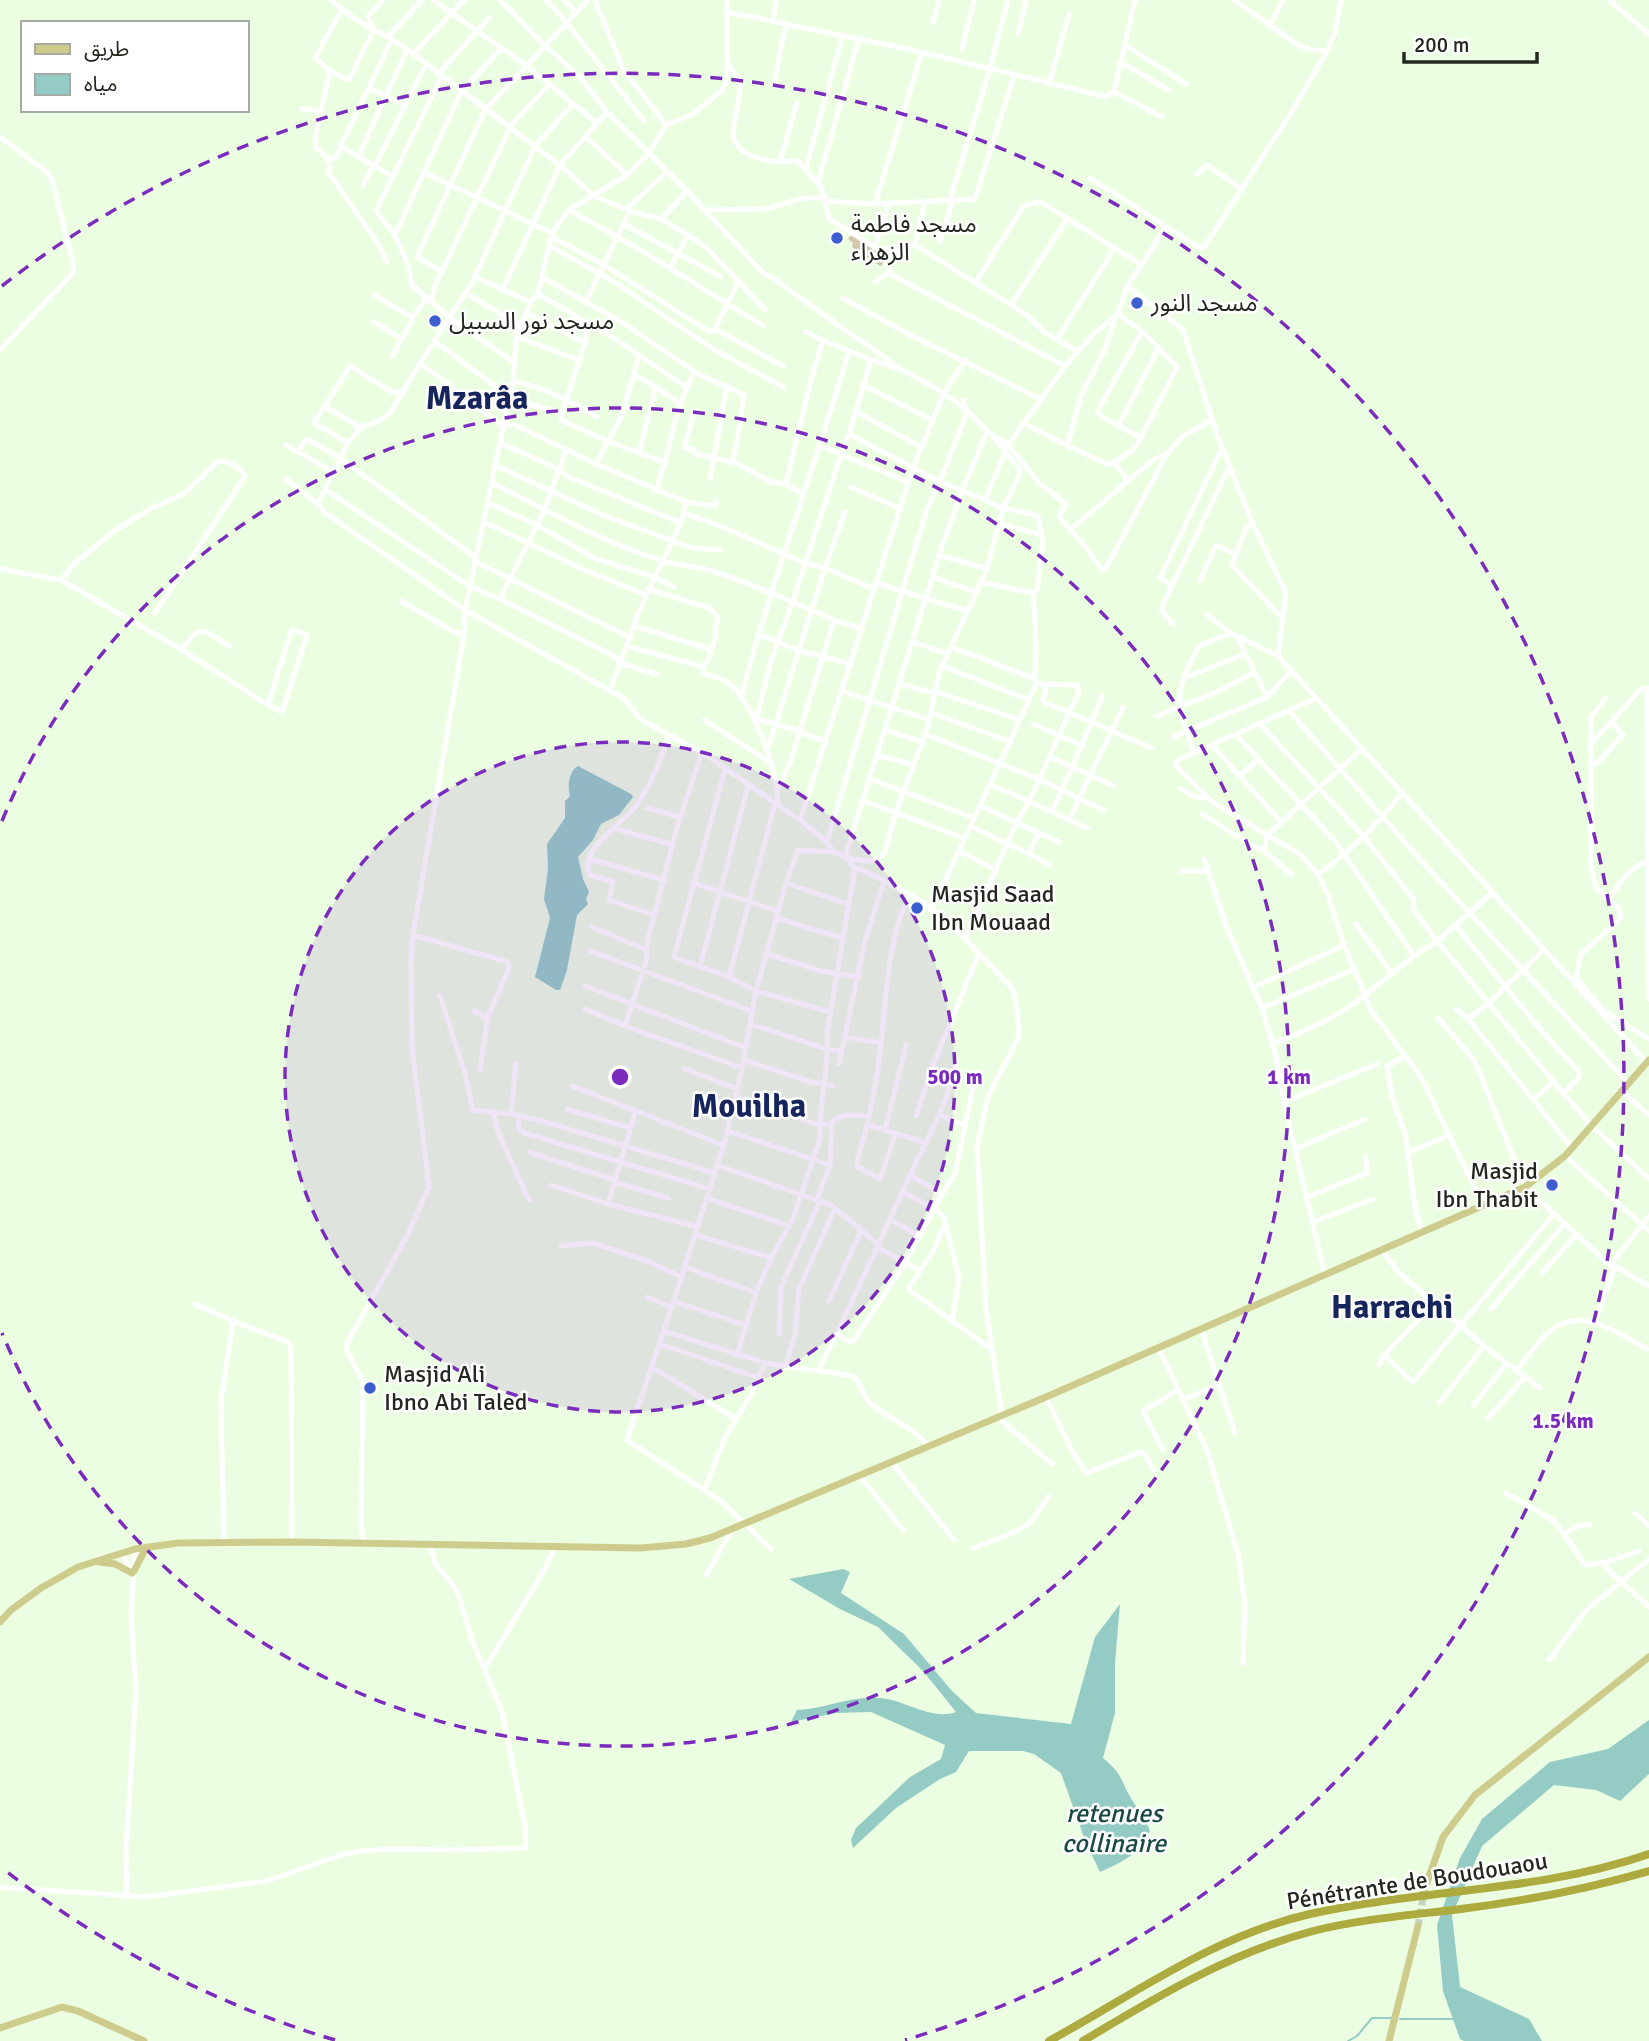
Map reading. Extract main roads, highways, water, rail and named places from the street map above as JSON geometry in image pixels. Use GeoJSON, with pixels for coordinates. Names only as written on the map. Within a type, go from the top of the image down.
{"type":"FeatureCollection","features":[{"type":"Feature","properties":{"kind":"highway","name":"Pénétrante de Boudouaou"},"geometry":{"type":"LineString","coordinates":[[1049,2041],[1139,1987],[1249,1932],[1311,1914],[1413,1896],[1568,1876],[1649,1854]]}},
{"type":"Feature","properties":{"kind":"highway","name":"Pénétrante de Boudouaou"},"geometry":{"type":"LineString","coordinates":[[1083,2041],[1149,2002],[1225,1962],[1258,1948],[1315,1931],[1532,1898],[1582,1889],[1649,1871]]}},
{"type":"Feature","properties":{"kind":"main road"},"geometry":{"type":"LineString","coordinates":[[0,1622],[11,1610],[41,1588],[78,1567],[135,1549],[178,1544],[292,1542],[641,1548],[674,1546],[710,1538],[1002,1416],[1525,1187],[1548,1172],[1565,1156],[1648,1061]]}},
{"type":"Feature","properties":{"kind":"main road"},"geometry":{"type":"LineString","coordinates":[[95,1562],[115,1564],[133,1574],[146,1548]]}},
{"type":"Feature","properties":{"kind":"main road"},"geometry":{"type":"LineString","coordinates":[[1424,1891],[1443,1837],[1475,1795],[1649,1657]]}},
{"type":"Feature","properties":{"kind":"main road"},"geometry":{"type":"LineString","coordinates":[[1389,2041],[1418,1926]]}},
{"type":"Feature","properties":{"kind":"main road"},"geometry":{"type":"LineString","coordinates":[[0,2028],[62,2007],[78,2011],[144,2041]]}},
{"type":"Feature","properties":{"kind":"water"},"geometry":{"type":"Polygon","coordinates":[[[578,766],[633,797],[619,815],[601,824],[593,840],[578,857],[589,892],[586,899],[588,904],[577,915],[567,970],[560,990],[556,990],[535,977],[550,918],[544,899],[548,869],[547,844],[565,818],[565,801],[570,796],[570,779],[578,766]]]}},
{"type":"Feature","properties":{"kind":"water","name":"retenues collinaire"},"geometry":{"type":"Polygon","coordinates":[[[843,1569],[850,1572],[841,1593],[904,1634],[952,1691],[976,1713],[1071,1724],[1095,1637],[1120,1604],[1115,1663],[1115,1713],[1103,1758],[1119,1775],[1150,1831],[1135,1851],[1123,1861],[1100,1872],[1086,1843],[1061,1773],[1034,1754],[1023,1751],[969,1751],[956,1772],[940,1779],[896,1808],[853,1848],[851,1840],[856,1828],[910,1777],[941,1759],[945,1745],[871,1712],[836,1713],[791,1722],[797,1710],[878,1698],[937,1714],[956,1712],[923,1671],[878,1627],[840,1609],[789,1579],[843,1569]]]}},
{"type":"Feature","properties":{"kind":"water"},"geometry":{"type":"Polygon","coordinates":[[[1649,1720],[1649,1774],[1620,1801],[1596,1790],[1554,1785],[1482,1846],[1452,1915],[1460,1987],[1529,2019],[1542,2041],[1460,2039],[1443,1991],[1437,1925],[1460,1858],[1482,1819],[1550,1762],[1608,1749],[1649,1720]]]}},
{"type":"Feature","properties":{"kind":"waterway"},"geometry":{"type":"LineString","coordinates":[[1348,2041],[1357,2036],[1372,2018],[1392,2018]]}},
{"type":"Feature","properties":{"kind":"waterway"},"geometry":{"type":"LineString","coordinates":[[1400,2019],[1455,2019]]}},
{"type":"Feature","properties":{"kind":"tunnel"},"geometry":{"type":"LineString","coordinates":[[1418,1926],[1424,1892]]}},
{"type":"Feature","properties":{"kind":"place","name":"مسجد فاطمة الزهراء"},"geometry":{"type":"Point","coordinates":[837,238]}},
{"type":"Feature","properties":{"kind":"place","name":"مسجد النور"},"geometry":{"type":"Point","coordinates":[1137,303]}},
{"type":"Feature","properties":{"kind":"place","name":"مسجد نور السبيل"},"geometry":{"type":"Point","coordinates":[435,321]}},
{"type":"Feature","properties":{"kind":"place","name":"Masjid Saad Ibn Mouaad"},"geometry":{"type":"Point","coordinates":[917,908]}},
{"type":"Feature","properties":{"kind":"place","name":"Masjid Ibn Thabit"},"geometry":{"type":"Point","coordinates":[1552,1185]}},
{"type":"Feature","properties":{"kind":"place","name":"Masjid Ali Ibno Abi Taled"},"geometry":{"type":"Point","coordinates":[370,1388]}},
{"type":"Feature","properties":{"kind":"district","name":"Mzarâa"},"geometry":{"type":"Point","coordinates":[477,398]}},
{"type":"Feature","properties":{"kind":"district","name":"Mouilha"},"geometry":{"type":"Point","coordinates":[749,1106]}},
{"type":"Feature","properties":{"kind":"district","name":"Harrachi"},"geometry":{"type":"Point","coordinates":[1392,1307]}}]}
